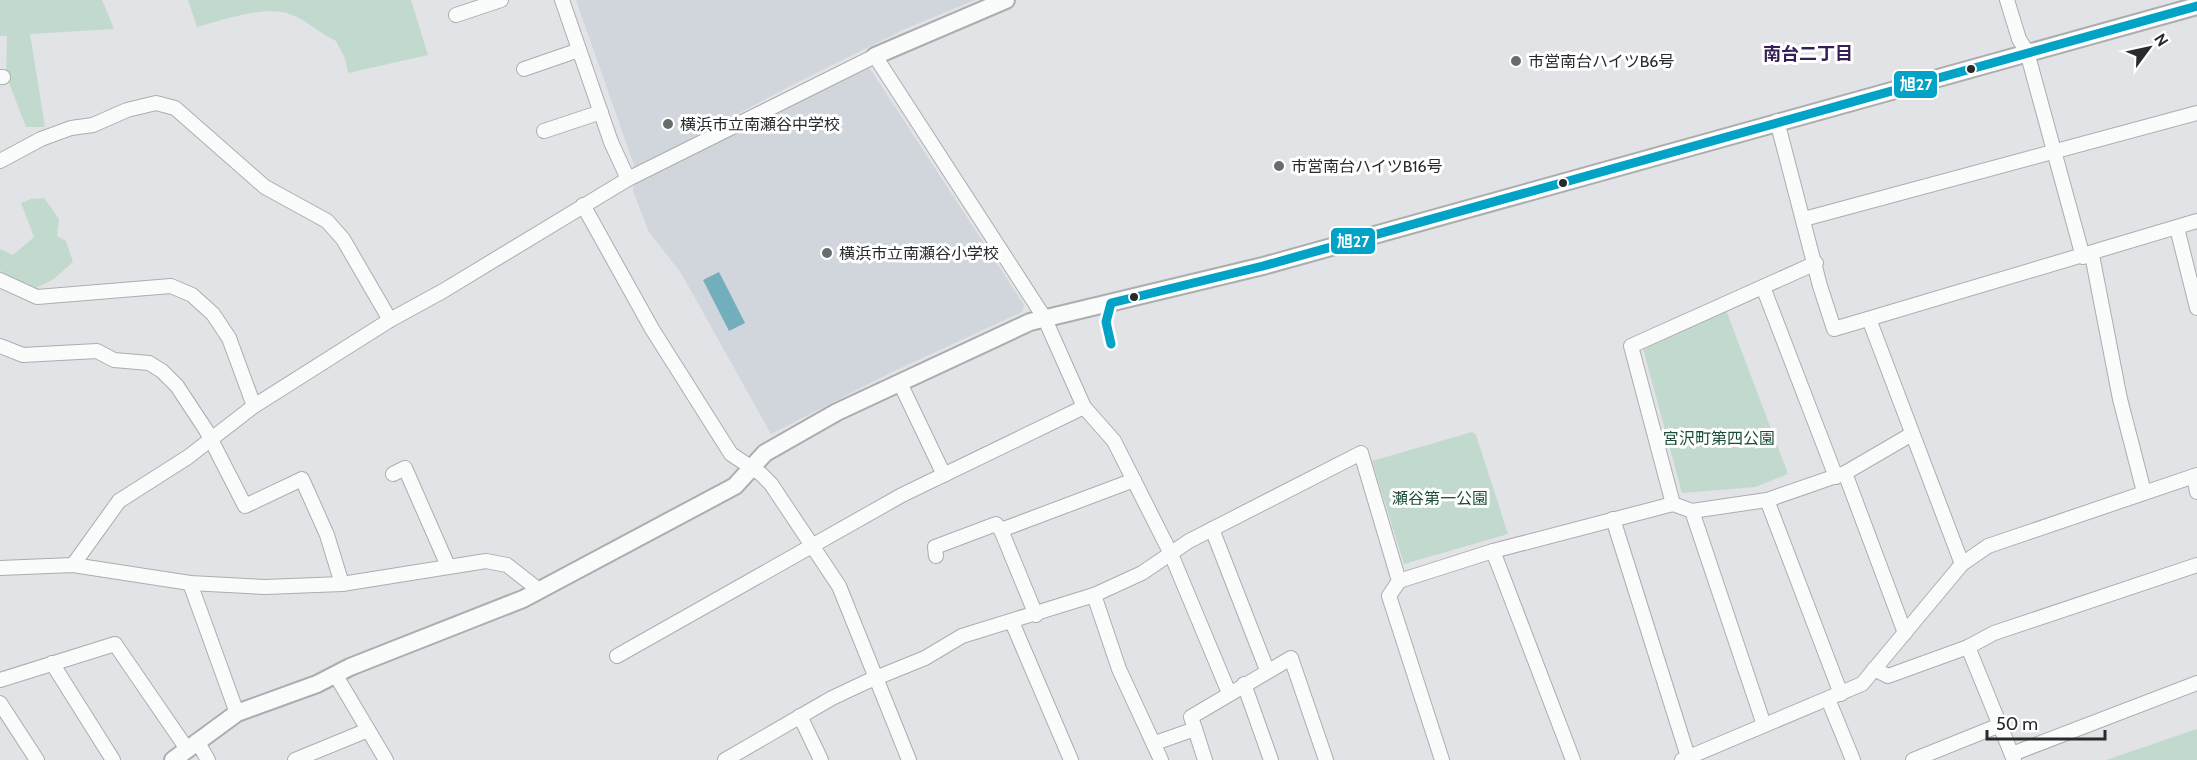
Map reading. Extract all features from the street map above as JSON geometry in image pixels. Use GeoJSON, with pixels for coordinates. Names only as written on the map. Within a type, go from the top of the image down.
{"type":"FeatureCollection","features":[{"type":"Feature","properties":{"kind":"street"},"geometry":{"type":"LineString","coordinates":[[456,15],[501,0]]}},
{"type":"Feature","properties":{"kind":"street"},"geometry":{"type":"LineString","coordinates":[[562,0],[601,112],[628,179]]}},
{"type":"Feature","properties":{"kind":"street"},"geometry":{"type":"LineString","coordinates":[[73,565],[120,501],[211,440],[254,406],[390,320],[443,291],[628,179],[875,56],[1006,0]]}},
{"type":"Feature","properties":{"kind":"street"},"geometry":{"type":"LineString","coordinates":[[2007,0],[2019,39],[2027,52],[2054,152],[2087,256],[2144,492]]}},
{"type":"Feature","properties":{"kind":"street"},"geometry":{"type":"LineString","coordinates":[[173,760],[237,713],[317,684],[335,674],[468,622],[539,590],[735,486],[765,453],[826,418],[1044,317],[1174,289],[1263,266],[1777,121],[2197,6]]}},
{"type":"Feature","properties":{"kind":"street"},"geometry":{"type":"LineString","coordinates":[[524,69],[579,50]]}},
{"type":"Feature","properties":{"kind":"street"},"geometry":{"type":"LineString","coordinates":[[875,56],[1044,317],[1084,407],[1114,441],[1171,554],[1229,693]]}},
{"type":"Feature","properties":{"kind":"street"},"geometry":{"type":"LineString","coordinates":[[0,161],[41,140],[71,128],[93,125],[127,110],[156,103],[175,108],[265,187],[327,221],[343,239],[390,320]]}},
{"type":"Feature","properties":{"kind":"street"},"geometry":{"type":"LineString","coordinates":[[544,131],[601,112]]}},
{"type":"Feature","properties":{"kind":"street"},"geometry":{"type":"LineString","coordinates":[[1804,219],[2197,113]]}},
{"type":"Feature","properties":{"kind":"street"},"geometry":{"type":"LineString","coordinates":[[1777,121],[1834,329],[2087,256],[2197,221]]}},
{"type":"Feature","properties":{"kind":"street"},"geometry":{"type":"LineString","coordinates":[[583,205],[652,329],[731,454],[771,484],[839,586],[909,760]]}},
{"type":"Feature","properties":{"kind":"street"},"geometry":{"type":"LineString","coordinates":[[2177,228],[2197,308]]}},
{"type":"Feature","properties":{"kind":"street"},"geometry":{"type":"LineString","coordinates":[[1673,504],[1630,346],[1815,263]]}},
{"type":"Feature","properties":{"kind":"street"},"geometry":{"type":"LineString","coordinates":[[0,280],[37,297],[171,286],[192,295],[213,314],[229,338],[254,406]]}},
{"type":"Feature","properties":{"kind":"street"},"geometry":{"type":"LineString","coordinates":[[1763,287],[1905,633]]}},
{"type":"Feature","properties":{"kind":"street"},"geometry":{"type":"LineString","coordinates":[[1869,319],[1962,564]]}},
{"type":"Feature","properties":{"kind":"street"},"geometry":{"type":"LineString","coordinates":[[0,346],[23,355],[97,351],[114,360],[149,363],[177,386],[211,440],[245,506],[302,479],[327,535],[342,584]]}},
{"type":"Feature","properties":{"kind":"street"},"geometry":{"type":"LineString","coordinates":[[900,383],[944,475]]}},
{"type":"Feature","properties":{"kind":"street"},"geometry":{"type":"LineString","coordinates":[[617,656],[812,546],[944,475],[1084,407]]}},
{"type":"Feature","properties":{"kind":"street"},"geometry":{"type":"LineString","coordinates":[[1442,760],[1389,596],[1390,590],[1399,581],[1492,551],[1673,504],[1692,511],[1767,500],[1840,475],[1912,434]]}},
{"type":"Feature","properties":{"kind":"street"},"geometry":{"type":"LineString","coordinates":[[725,760],[800,716],[876,677],[925,658],[962,636],[1094,596],[1159,564],[1212,529],[1361,453],[1399,581]]}},
{"type":"Feature","properties":{"kind":"street"},"geometry":{"type":"LineString","coordinates":[[393,474],[405,468],[448,566]]}},
{"type":"Feature","properties":{"kind":"street"},"geometry":{"type":"LineString","coordinates":[[1613,519],[1687,759],[1862,684],[1962,564],[1988,546],[2006,538],[2195,476],[2197,492]]}},
{"type":"Feature","properties":{"kind":"street"},"geometry":{"type":"LineString","coordinates":[[1000,530],[1134,480]]}},
{"type":"Feature","properties":{"kind":"street"},"geometry":{"type":"LineString","coordinates":[[1767,500],[1834,697],[1852,760]]}},
{"type":"Feature","properties":{"kind":"street"},"geometry":{"type":"LineString","coordinates":[[1692,511],[1764,725]]}},
{"type":"Feature","properties":{"kind":"street"},"geometry":{"type":"LineString","coordinates":[[936,556],[935,547],[996,524],[1036,615]]}},
{"type":"Feature","properties":{"kind":"street"},"geometry":{"type":"LineString","coordinates":[[1212,529],[1267,670]]}},
{"type":"Feature","properties":{"kind":"street"},"geometry":{"type":"LineString","coordinates":[[1492,551],[1573,760]]}},
{"type":"Feature","properties":{"kind":"street"},"geometry":{"type":"LineString","coordinates":[[0,568],[73,565],[190,583],[265,587],[342,584],[486,561],[507,565],[539,590]]}},
{"type":"Feature","properties":{"kind":"street"},"geometry":{"type":"LineString","coordinates":[[1874,669],[1888,676],[1968,647],[1994,633],[2197,565]]}},
{"type":"Feature","properties":{"kind":"street"},"geometry":{"type":"LineString","coordinates":[[190,583],[237,713]]}},
{"type":"Feature","properties":{"kind":"street"},"geometry":{"type":"LineString","coordinates":[[1094,596],[1119,669],[1161,760]]}},
{"type":"Feature","properties":{"kind":"street"},"geometry":{"type":"LineString","coordinates":[[1012,622],[1071,760]]}},
{"type":"Feature","properties":{"kind":"street"},"geometry":{"type":"LineString","coordinates":[[0,680],[115,644],[192,745],[208,760]]}},
{"type":"Feature","properties":{"kind":"street"},"geometry":{"type":"LineString","coordinates":[[1968,647],[2013,757],[2197,684]]}},
{"type":"Feature","properties":{"kind":"street"},"geometry":{"type":"LineString","coordinates":[[1205,760],[1191,717],[1267,670],[1291,658],[1326,760]]}},
{"type":"Feature","properties":{"kind":"street"},"geometry":{"type":"LineString","coordinates":[[52,663],[113,760]]}},
{"type":"Feature","properties":{"kind":"street"},"geometry":{"type":"LineString","coordinates":[[335,674],[386,760]]}},
{"type":"Feature","properties":{"kind":"street"},"geometry":{"type":"LineString","coordinates":[[1244,684],[1271,760]]}},
{"type":"Feature","properties":{"kind":"street"},"geometry":{"type":"LineString","coordinates":[[0,703],[37,760]]}},
{"type":"Feature","properties":{"kind":"street"},"geometry":{"type":"LineString","coordinates":[[800,716],[821,760]]}},
{"type":"Feature","properties":{"kind":"street"},"geometry":{"type":"LineString","coordinates":[[1913,760],[2000,725]]}},
{"type":"Feature","properties":{"kind":"street"},"geometry":{"type":"LineString","coordinates":[[1155,743],[1195,729]]}},
{"type":"Feature","properties":{"kind":"street"},"geometry":{"type":"LineString","coordinates":[[295,760],[368,730]]}},
{"type":"Feature","properties":{"kind":"shaded area","name":"横浜市立南瀬谷中学校"},"geometry":{"type":"Polygon","coordinates":[[[576,0],[975,0],[905,29],[798,82],[635,168],[576,0]]]}},
{"type":"Feature","properties":{"kind":"shaded area","name":"横浜市立南瀬谷小学校"},"geometry":{"type":"Polygon","coordinates":[[[869,67],[1024,305],[1022,312],[888,374],[771,434],[681,273],[649,232],[633,191],[635,183],[869,67]]]}},
{"type":"Feature","properties":{"kind":"green space"},"geometry":{"type":"Polygon","coordinates":[[[0,0],[102,0],[114,29],[30,34],[45,127],[26,127],[6,75],[7,36],[0,36],[0,0]]]}},
{"type":"Feature","properties":{"kind":"green space"},"geometry":{"type":"Polygon","coordinates":[[[188,0],[411,0],[428,55],[348,73],[345,58],[336,41],[292,15],[282,12],[258,12],[197,27],[188,0]]]}},
{"type":"Feature","properties":{"kind":"green space"},"geometry":{"type":"Polygon","coordinates":[[[44,198],[59,219],[57,236],[66,241],[73,262],[54,279],[36,288],[0,271],[0,249],[13,255],[34,237],[21,203],[44,198]]]}},
{"type":"Feature","properties":{"kind":"green space","name":"宮沢町第四公園"},"geometry":{"type":"Polygon","coordinates":[[[1726,310],[1788,474],[1755,487],[1682,493],[1641,341],[1726,310]]]}},
{"type":"Feature","properties":{"kind":"green space","name":"瀬谷第一公園"},"geometry":{"type":"Polygon","coordinates":[[[1472,432],[1476,435],[1508,534],[1404,564],[1372,461],[1472,432]]]}},
{"type":"Feature","properties":{"kind":"green space"},"geometry":{"type":"Polygon","coordinates":[[[2197,729],[2197,760],[2106,760],[2197,729]]]}},
{"type":"Feature","properties":{"kind":"water"},"geometry":{"type":"Polygon","coordinates":[[[719,272],[745,323],[729,331],[703,280],[719,272]]]}},
{"type":"Feature","properties":{"kind":"transit line","name":"旭27"},"geometry":{"type":"LineString","coordinates":[[1111,344],[1106,322],[1111,303],[1263,266],[2197,6]]}},
{"type":"Feature","properties":{"kind":"place","name":"市営南台ハイツB6号"},"geometry":{"type":"Point","coordinates":[1516,61]}},
{"type":"Feature","properties":{"kind":"place","name":"横浜市立南瀬谷中学校"},"geometry":{"type":"Point","coordinates":[668,124]}},
{"type":"Feature","properties":{"kind":"place","name":"市営南台ハイツB16号"},"geometry":{"type":"Point","coordinates":[1279,166]}},
{"type":"Feature","properties":{"kind":"place","name":"横浜市立南瀬谷小学校"},"geometry":{"type":"Point","coordinates":[827,253]}},
{"type":"Feature","properties":{"kind":"district","name":"南台二丁目"},"geometry":{"type":"Point","coordinates":[1808,54]}}]}
